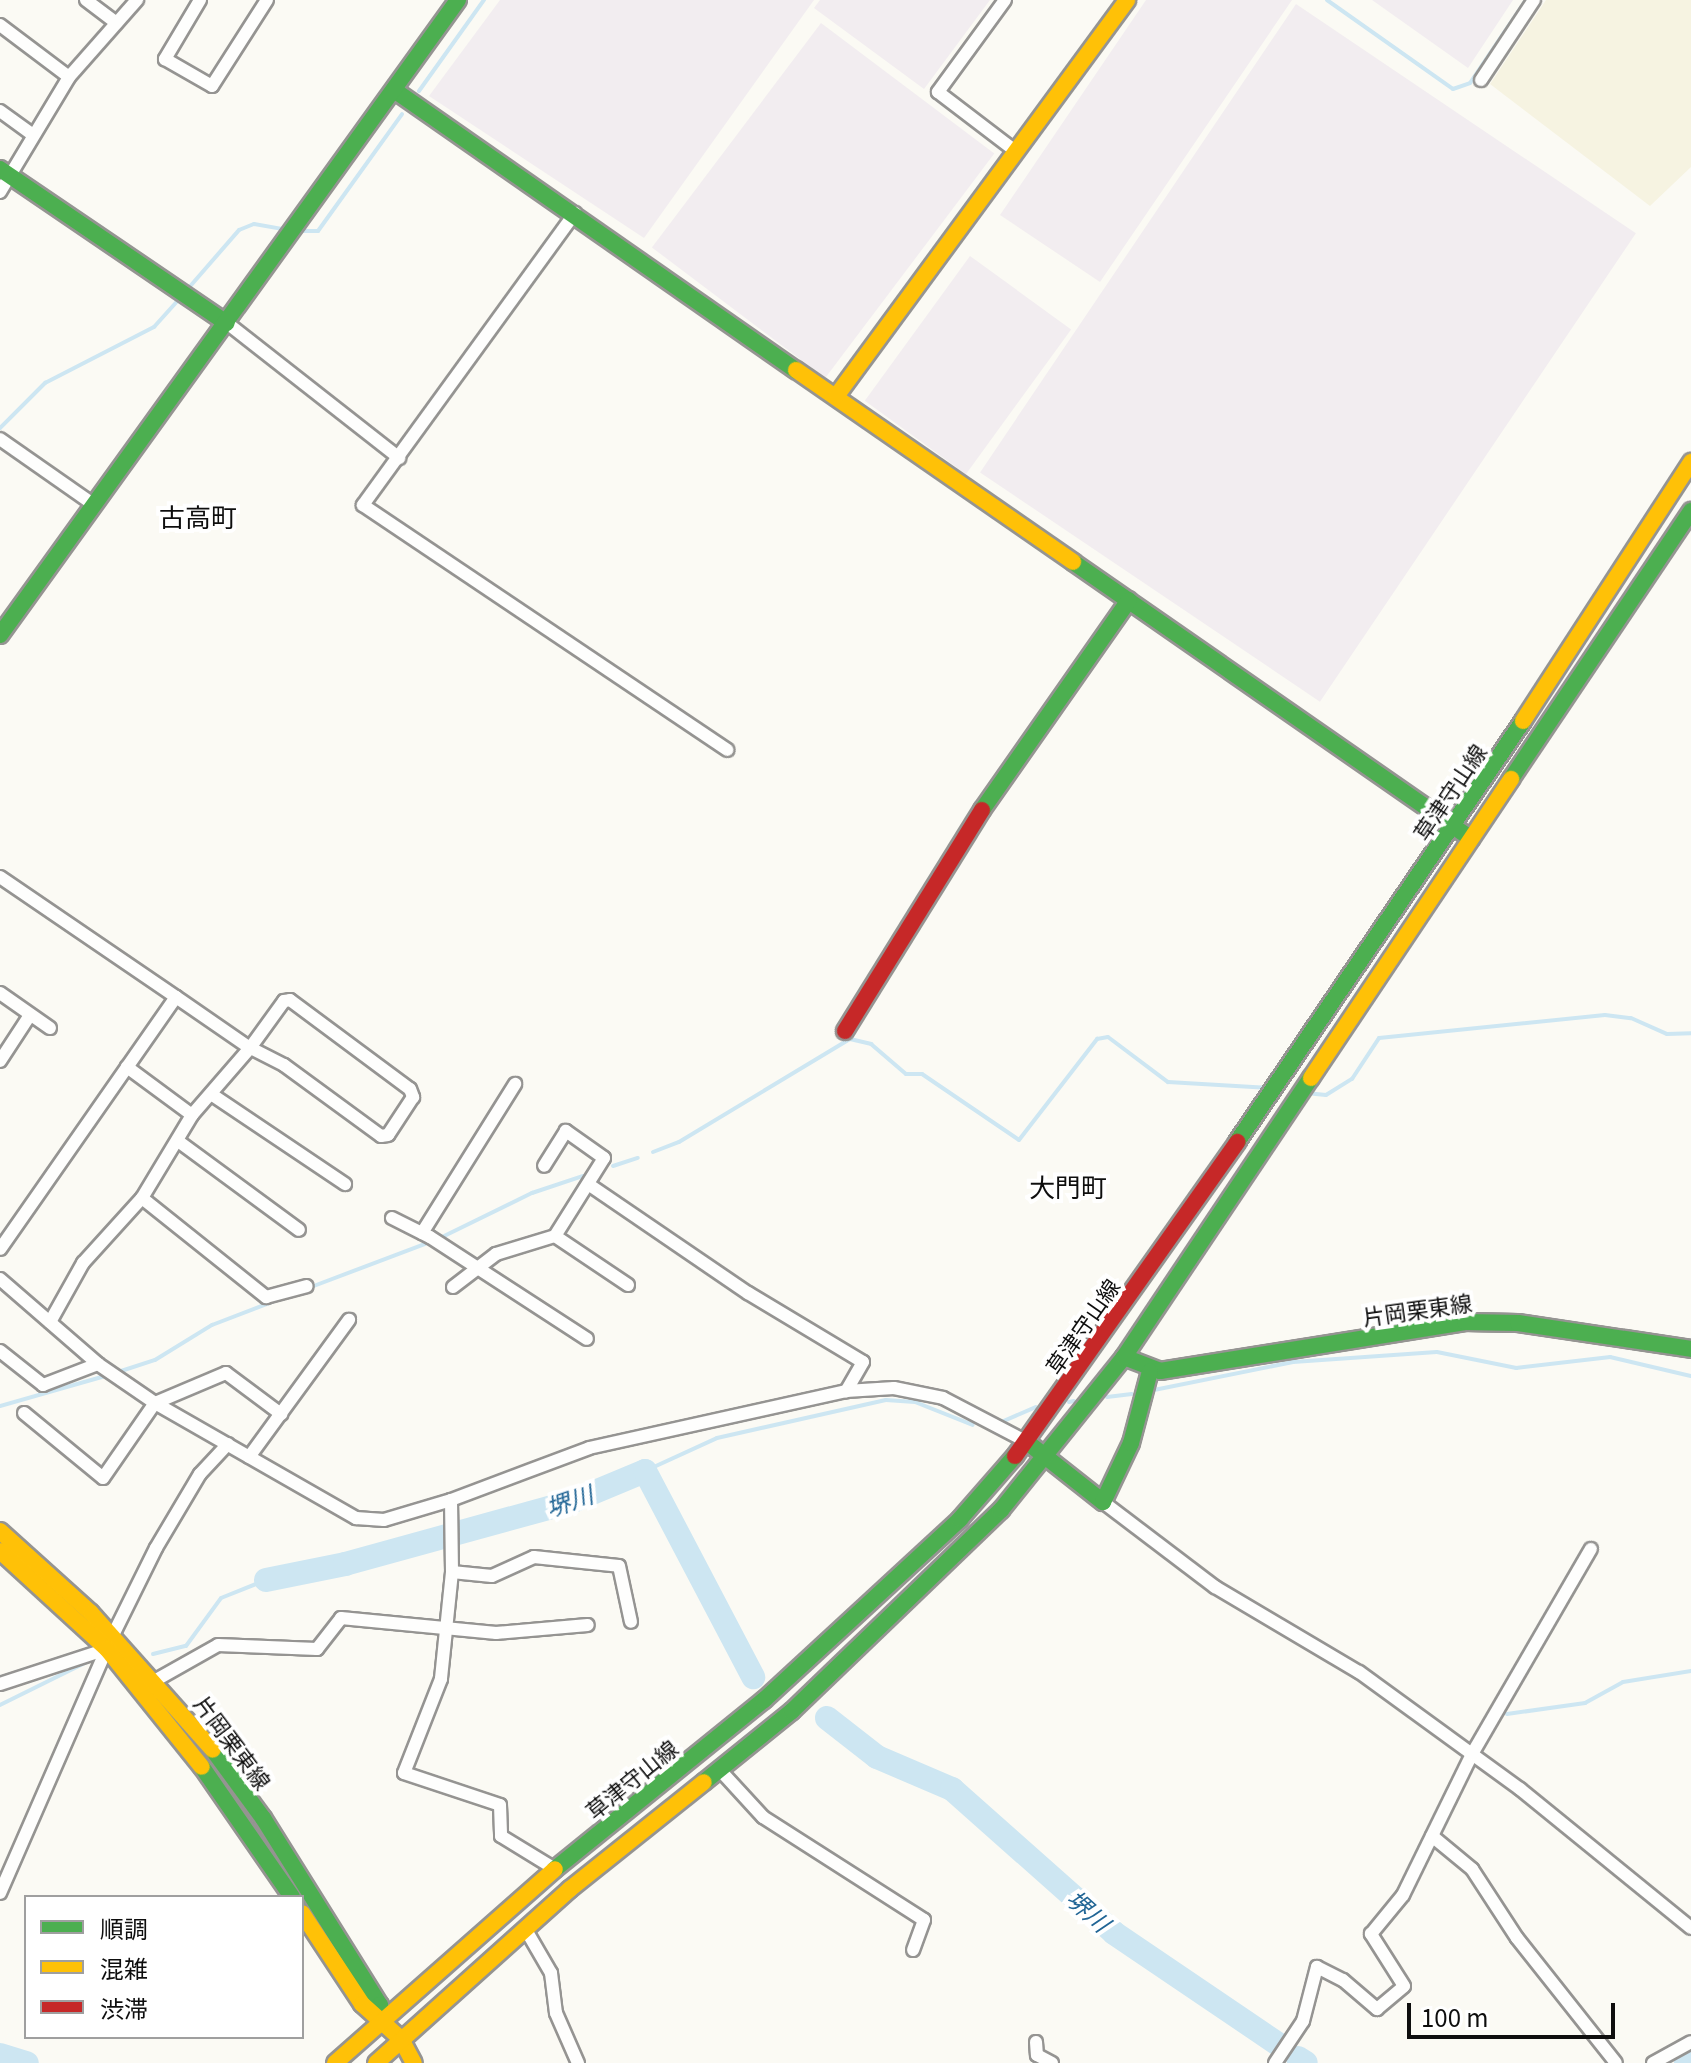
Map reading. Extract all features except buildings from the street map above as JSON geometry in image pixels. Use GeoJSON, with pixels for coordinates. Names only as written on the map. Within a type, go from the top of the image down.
{"type":"FeatureCollection","features":[{"type":"Feature","properties":{"kind":"main road"},"geometry":{"type":"LineString","coordinates":[[0,635],[458,0]]}},
{"type":"Feature","properties":{"kind":"main road"},"geometry":{"type":"LineString","coordinates":[[837,395],[1127,0]]}},
{"type":"Feature","properties":{"kind":"main road"},"geometry":{"type":"LineString","coordinates":[[394,90],[837,395],[1471,839]]}},
{"type":"Feature","properties":{"kind":"main road"},"geometry":{"type":"LineString","coordinates":[[4,172],[227,323]]}},
{"type":"Feature","properties":{"kind":"main road","name":"草津守山線"},"geometry":{"type":"LineString","coordinates":[[335,2063],[382,2018],[555,1869],[764,1700],[960,1519],[1027,1442],[1452,827],[1691,462]]}},
{"type":"Feature","properties":{"kind":"main road","name":"草津守山線"},"geometry":{"type":"LineString","coordinates":[[376,2063],[526,1930],[814,1690],[1001,1510],[1124,1357],[1691,511]]}},
{"type":"Feature","properties":{"kind":"main road"},"geometry":{"type":"LineString","coordinates":[[845,1031],[951,854],[1129,600]]}},
{"type":"Feature","properties":{"kind":"main road","name":"片岡栗東線"},"geometry":{"type":"LineString","coordinates":[[1150,1371],[1465,1322],[1518,1323],[1691,1349]]}},
{"type":"Feature","properties":{"kind":"main road"},"geometry":{"type":"LineString","coordinates":[[1027,1442],[1103,1502],[1131,1443],[1150,1371],[1124,1357]]}},
{"type":"Feature","properties":{"kind":"main road","name":"片岡栗東線"},"geometry":{"type":"LineString","coordinates":[[0,1531],[109,1643],[191,1752],[291,1895]]}},
{"type":"Feature","properties":{"kind":"main road","name":"片岡栗東線"},"geometry":{"type":"LineString","coordinates":[[0,1551],[156,1680],[263,1818],[380,2005],[382,2018]]}},
{"type":"Feature","properties":{"kind":"main road","name":"片岡栗東線"},"geometry":{"type":"LineString","coordinates":[[304,1916],[362,2004],[382,2018],[401,2039],[414,2063]]}},
{"type":"Feature","properties":{"kind":"street"},"geometry":{"type":"LineString","coordinates":[[86,0],[116,23]]}},
{"type":"Feature","properties":{"kind":"street"},"geometry":{"type":"LineString","coordinates":[[0,192],[4,172],[69,77],[137,0]]}},
{"type":"Feature","properties":{"kind":"street"},"geometry":{"type":"LineString","coordinates":[[200,0],[165,59],[212,86],[267,0]]}},
{"type":"Feature","properties":{"kind":"street"},"geometry":{"type":"LineString","coordinates":[[1005,0],[938,92],[1014,150]]}},
{"type":"Feature","properties":{"kind":"street"},"geometry":{"type":"LineString","coordinates":[[1481,80],[1534,0]]}},
{"type":"Feature","properties":{"kind":"street"},"geometry":{"type":"LineString","coordinates":[[0,25],[69,77]]}},
{"type":"Feature","properties":{"kind":"street"},"geometry":{"type":"LineString","coordinates":[[0,111],[32,134]]}},
{"type":"Feature","properties":{"kind":"street"},"geometry":{"type":"LineString","coordinates":[[575,213],[363,505],[727,750]]}},
{"type":"Feature","properties":{"kind":"street"},"geometry":{"type":"LineString","coordinates":[[227,323],[399,458]]}},
{"type":"Feature","properties":{"kind":"street"},"geometry":{"type":"LineString","coordinates":[[2,442],[93,504]]}},
{"type":"Feature","properties":{"kind":"street"},"geometry":{"type":"LineString","coordinates":[[0,877],[250,1048],[284,1065],[381,1136],[388,1135],[413,1097],[410,1089],[290,1000],[284,1001],[250,1048],[214,1096],[192,1115],[142,1198],[83,1263],[50,1322]]}},
{"type":"Feature","properties":{"kind":"street"},"geometry":{"type":"LineString","coordinates":[[0,993],[50,1028]]}},
{"type":"Feature","properties":{"kind":"street"},"geometry":{"type":"LineString","coordinates":[[0,1249],[176,997]]}},
{"type":"Feature","properties":{"kind":"street"},"geometry":{"type":"LineString","coordinates":[[0,1061],[30,1015]]}},
{"type":"Feature","properties":{"kind":"street"},"geometry":{"type":"LineString","coordinates":[[127,1067],[192,1115]]}},
{"type":"Feature","properties":{"kind":"street"},"geometry":{"type":"LineString","coordinates":[[426,1235],[515,1084]]}},
{"type":"Feature","properties":{"kind":"street"},"geometry":{"type":"LineString","coordinates":[[214,1096],[345,1184]]}},
{"type":"Feature","properties":{"kind":"street"},"geometry":{"type":"LineString","coordinates":[[453,1287],[496,1254],[555,1236],[591,1186],[604,1158],[566,1131],[544,1166]]}},
{"type":"Feature","properties":{"kind":"street"},"geometry":{"type":"LineString","coordinates":[[178,1141],[299,1230]]}},
{"type":"Feature","properties":{"kind":"street"},"geometry":{"type":"LineString","coordinates":[[591,1186],[748,1293],[863,1362],[846,1391]]}},
{"type":"Feature","properties":{"kind":"street"},"geometry":{"type":"LineString","coordinates":[[142,1198],[266,1297],[307,1286]]}},
{"type":"Feature","properties":{"kind":"street"},"geometry":{"type":"LineString","coordinates":[[392,1218],[426,1235],[587,1339]]}},
{"type":"Feature","properties":{"kind":"street"},"geometry":{"type":"LineString","coordinates":[[555,1236],[628,1285]]}},
{"type":"Feature","properties":{"kind":"street"},"geometry":{"type":"LineString","coordinates":[[0,1279],[102,1367],[155,1403],[356,1518],[384,1520],[451,1500],[589,1448],[846,1391],[894,1388],[943,1398],[1027,1442]]}},
{"type":"Feature","properties":{"kind":"street"},"geometry":{"type":"LineString","coordinates":[[249,1457],[349,1320]]}},
{"type":"Feature","properties":{"kind":"street"},"geometry":{"type":"LineString","coordinates":[[0,1351],[43,1385],[102,1367]]}},
{"type":"Feature","properties":{"kind":"street"},"geometry":{"type":"LineString","coordinates":[[24,1413],[103,1478],[155,1403],[226,1373],[281,1414]]}},
{"type":"Feature","properties":{"kind":"street"},"geometry":{"type":"LineString","coordinates":[[0,1893],[109,1643],[182,1502],[228,1444]]}},
{"type":"Feature","properties":{"kind":"street"},"geometry":{"type":"LineString","coordinates":[[451,1500],[452,1572],[441,1679],[404,1773],[500,1805],[501,1836],[555,1869]]}},
{"type":"Feature","properties":{"kind":"street"},"geometry":{"type":"LineString","coordinates":[[1103,1502],[1215,1587],[1359,1672],[1472,1754],[1691,1928]]}},
{"type":"Feature","properties":{"kind":"street"},"geometry":{"type":"LineString","coordinates":[[1275,2063],[1303,2021],[1317,1967],[1343,1980],[1377,2009],[1404,1986],[1371,1934],[1403,1895],[1472,1754],[1591,1549]]}},
{"type":"Feature","properties":{"kind":"street"},"geometry":{"type":"LineString","coordinates":[[452,1572],[492,1576],[534,1557],[619,1566],[631,1622]]}},
{"type":"Feature","properties":{"kind":"street"},"geometry":{"type":"LineString","coordinates":[[156,1680],[218,1645],[317,1649],[341,1618],[496,1633],[588,1625]]}},
{"type":"Feature","properties":{"kind":"street"},"geometry":{"type":"LineString","coordinates":[[0,1684],[109,1643]]}},
{"type":"Feature","properties":{"kind":"street"},"geometry":{"type":"LineString","coordinates":[[719,1769],[763,1817],[924,1920],[913,1950]]}},
{"type":"Feature","properties":{"kind":"street"},"geometry":{"type":"LineString","coordinates":[[1432,1836],[1472,1869],[1517,1938],[1616,2063]]}},
{"type":"Feature","properties":{"kind":"street"},"geometry":{"type":"LineString","coordinates":[[526,1930],[551,1973],[556,2013],[578,2063]]}},
{"type":"Feature","properties":{"kind":"street"},"geometry":{"type":"LineString","coordinates":[[1036,2042],[1037,2055],[1052,2063]]}},
{"type":"Feature","properties":{"kind":"street"},"geometry":{"type":"LineString","coordinates":[[1653,2063],[1691,2042]]}},
{"type":"Feature","properties":{"kind":"shaded area"},"geometry":{"type":"Polygon","coordinates":[[[500,0],[814,0],[644,238],[429,96],[500,0]]]}},
{"type":"Feature","properties":{"kind":"shaded area"},"geometry":{"type":"Polygon","coordinates":[[[820,0],[990,0],[924,89],[814,8],[820,0]]]}},
{"type":"Feature","properties":{"kind":"shaded area"},"geometry":{"type":"Polygon","coordinates":[[[1146,0],[1292,0],[1100,282],[1000,215],[1146,0]]]}},
{"type":"Feature","properties":{"kind":"shaded area"},"geometry":{"type":"Polygon","coordinates":[[[1372,0],[1513,0],[1468,68],[1372,0]]]}},
{"type":"Feature","properties":{"kind":"shaded area"},"geometry":{"type":"Polygon","coordinates":[[[1546,0],[1691,0],[1691,167],[1650,206],[1490,84],[1546,0]]]}},
{"type":"Feature","properties":{"kind":"shaded area"},"geometry":{"type":"Polygon","coordinates":[[[1296,4],[1636,233],[1320,702],[980,472],[1296,4]]]}},
{"type":"Feature","properties":{"kind":"shaded area"},"geometry":{"type":"Polygon","coordinates":[[[821,23],[994,154],[825,378],[652,247],[821,23]]]}},
{"type":"Feature","properties":{"kind":"shaded area"},"geometry":{"type":"Polygon","coordinates":[[[970,256],[1071,329],[966,474],[865,401],[970,256]]]}},
{"type":"Feature","properties":{"kind":"waterway"},"geometry":{"type":"LineString","coordinates":[[419,91],[484,0]]}},
{"type":"Feature","properties":{"kind":"waterway"},"geometry":{"type":"LineString","coordinates":[[1327,0],[1453,89],[1470,83],[1526,0]]}},
{"type":"Feature","properties":{"kind":"waterway"},"geometry":{"type":"LineString","coordinates":[[296,231],[318,231],[402,114]]}},
{"type":"Feature","properties":{"kind":"waterway"},"geometry":{"type":"LineString","coordinates":[[186,291],[239,230],[254,224],[287,230]]}},
{"type":"Feature","properties":{"kind":"waterway"},"geometry":{"type":"LineString","coordinates":[[0,428],[45,383],[154,327],[180,298]]}},
{"type":"Feature","properties":{"kind":"waterway"},"geometry":{"type":"LineString","coordinates":[[1306,1093],[1326,1095],[1352,1079],[1379,1038],[1605,1015],[1631,1018],[1667,1034],[1691,1033]]}},
{"type":"Feature","properties":{"kind":"waterway"},"geometry":{"type":"LineString","coordinates":[[653,1152],[679,1142],[850,1039],[871,1044],[906,1074],[922,1074],[1019,1140],[1097,1039],[1108,1037],[1168,1082],[1270,1088]]}},
{"type":"Feature","properties":{"kind":"waterway"},"geometry":{"type":"LineString","coordinates":[[613,1166],[638,1158]]}},
{"type":"Feature","properties":{"kind":"waterway"},"geometry":{"type":"LineString","coordinates":[[438,1239],[532,1193],[583,1176]]}},
{"type":"Feature","properties":{"kind":"waterway"},"geometry":{"type":"LineString","coordinates":[[311,1287],[430,1242]]}},
{"type":"Feature","properties":{"kind":"waterway"},"geometry":{"type":"LineString","coordinates":[[118,1372],[155,1360],[212,1325],[280,1299]]}},
{"type":"Feature","properties":{"kind":"waterway"},"geometry":{"type":"LineString","coordinates":[[1149,1391],[1293,1362],[1437,1352],[1516,1368],[1610,1357],[1691,1376]]}},
{"type":"Feature","properties":{"kind":"waterway"},"geometry":{"type":"LineString","coordinates":[[0,1406],[109,1375]]}},
{"type":"Feature","properties":{"kind":"waterway"},"geometry":{"type":"LineString","coordinates":[[1107,1397],[1132,1394]]}},
{"type":"Feature","properties":{"kind":"waterway"},"geometry":{"type":"LineString","coordinates":[[645,1471],[717,1438],[886,1400],[915,1402],[973,1425]]}},
{"type":"Feature","properties":{"kind":"waterway"},"geometry":{"type":"LineString","coordinates":[[1069,1402],[1074,1401]]}},
{"type":"Feature","properties":{"kind":"waterway"},"geometry":{"type":"LineString","coordinates":[[999,1423],[1036,1407]]}},
{"type":"Feature","properties":{"kind":"waterway","name":"堺川"},"geometry":{"type":"LineString","coordinates":[[266,1580],[345,1564],[573,1501],[645,1471],[753,1677]]}},
{"type":"Feature","properties":{"kind":"waterway"},"geometry":{"type":"LineString","coordinates":[[153,1654],[186,1646],[221,1598],[266,1580]]}},
{"type":"Feature","properties":{"kind":"waterway"},"geometry":{"type":"LineString","coordinates":[[0,1705],[91,1660]]}},
{"type":"Feature","properties":{"kind":"waterway"},"geometry":{"type":"LineString","coordinates":[[1507,1714],[1585,1703],[1623,1682],[1691,1671]]}},
{"type":"Feature","properties":{"kind":"waterway","name":"堺川"},"geometry":{"type":"LineString","coordinates":[[827,1718],[877,1757],[952,1789],[1114,1933],[1278,2044]]}},
{"type":"Feature","properties":{"kind":"waterway"},"geometry":{"type":"LineString","coordinates":[[0,2055],[27,2063]]}},
{"type":"Feature","properties":{"kind":"waterway","name":"堺川"},"geometry":{"type":"LineString","coordinates":[[1298,2058],[1306,2063]]}},
{"type":"Feature","properties":{"kind":"waterway","name":"堺川"},"geometry":{"type":"LineString","coordinates":[[1686,2063],[1691,2060]]}},
{"type":"Feature","properties":{"kind":"traffic: fast"},"geometry":{"type":"LineString","coordinates":[[0,635],[458,0]]}},
{"type":"Feature","properties":{"kind":"traffic: fast"},"geometry":{"type":"LineString","coordinates":[[394,90],[796,370]]}},
{"type":"Feature","properties":{"kind":"traffic: fast"},"geometry":{"type":"LineString","coordinates":[[0,169],[227,323]]}},
{"type":"Feature","properties":{"kind":"traffic: fast"},"geometry":{"type":"LineString","coordinates":[[1511,779],[1691,511]]}},
{"type":"Feature","properties":{"kind":"traffic: fast"},"geometry":{"type":"LineString","coordinates":[[1073,562],[1471,839]]}},
{"type":"Feature","properties":{"kind":"traffic: fast"},"geometry":{"type":"LineString","coordinates":[[982,810],[1129,600]]}},
{"type":"Feature","properties":{"kind":"traffic: fast"},"geometry":{"type":"LineString","coordinates":[[1237,1142],[1523,721]]}},
{"type":"Feature","properties":{"kind":"traffic: fast"},"geometry":{"type":"LineString","coordinates":[[704,1782],[792,1711],[1001,1510],[1124,1357],[1311,1078]]}},
{"type":"Feature","properties":{"kind":"traffic: fast"},"geometry":{"type":"LineString","coordinates":[[1124,1357],[1160,1371],[1465,1322],[1518,1323],[1691,1349]]}},
{"type":"Feature","properties":{"kind":"traffic: fast"},"geometry":{"type":"LineString","coordinates":[[1027,1442],[1103,1502],[1131,1443],[1150,1371]]}},
{"type":"Feature","properties":{"kind":"traffic: fast"},"geometry":{"type":"LineString","coordinates":[[555,1869],[764,1700],[960,1519],[1015,1456]]}},
{"type":"Feature","properties":{"kind":"traffic: fast"},"geometry":{"type":"LineString","coordinates":[[213,1750],[263,1818],[380,2005],[382,2018]]}},
{"type":"Feature","properties":{"kind":"traffic: fast"},"geometry":{"type":"LineString","coordinates":[[202,1767],[291,1895]]}},
{"type":"Feature","properties":{"kind":"traffic: slow"},"geometry":{"type":"LineString","coordinates":[[837,395],[1127,0]]}},
{"type":"Feature","properties":{"kind":"traffic: slow"},"geometry":{"type":"LineString","coordinates":[[796,370],[1073,562]]}},
{"type":"Feature","properties":{"kind":"traffic: slow"},"geometry":{"type":"LineString","coordinates":[[1523,721],[1691,462]]}},
{"type":"Feature","properties":{"kind":"traffic: slow"},"geometry":{"type":"LineString","coordinates":[[1311,1078],[1511,779]]}},
{"type":"Feature","properties":{"kind":"traffic: slow"},"geometry":{"type":"LineString","coordinates":[[0,1531],[91,1613],[213,1750]]}},
{"type":"Feature","properties":{"kind":"traffic: slow"},"geometry":{"type":"LineString","coordinates":[[0,1551],[107,1649],[202,1767]]}},
{"type":"Feature","properties":{"kind":"traffic: slow"},"geometry":{"type":"LineString","coordinates":[[376,2063],[570,1889],[704,1782]]}},
{"type":"Feature","properties":{"kind":"traffic: slow"},"geometry":{"type":"LineString","coordinates":[[335,2063],[555,1869]]}},
{"type":"Feature","properties":{"kind":"traffic: slow"},"geometry":{"type":"LineString","coordinates":[[304,1916],[362,2004],[401,2039],[414,2063]]}},
{"type":"Feature","properties":{"kind":"traffic: jam"},"geometry":{"type":"LineString","coordinates":[[845,1031],[982,810]]}},
{"type":"Feature","properties":{"kind":"traffic: jam"},"geometry":{"type":"LineString","coordinates":[[1015,1456],[1237,1142]]}},
{"type":"Feature","properties":{"kind":"district","name":"古高町"},"geometry":{"type":"Point","coordinates":[198,516]}},
{"type":"Feature","properties":{"kind":"district","name":"大門町"},"geometry":{"type":"Point","coordinates":[1068,1186]}}]}
